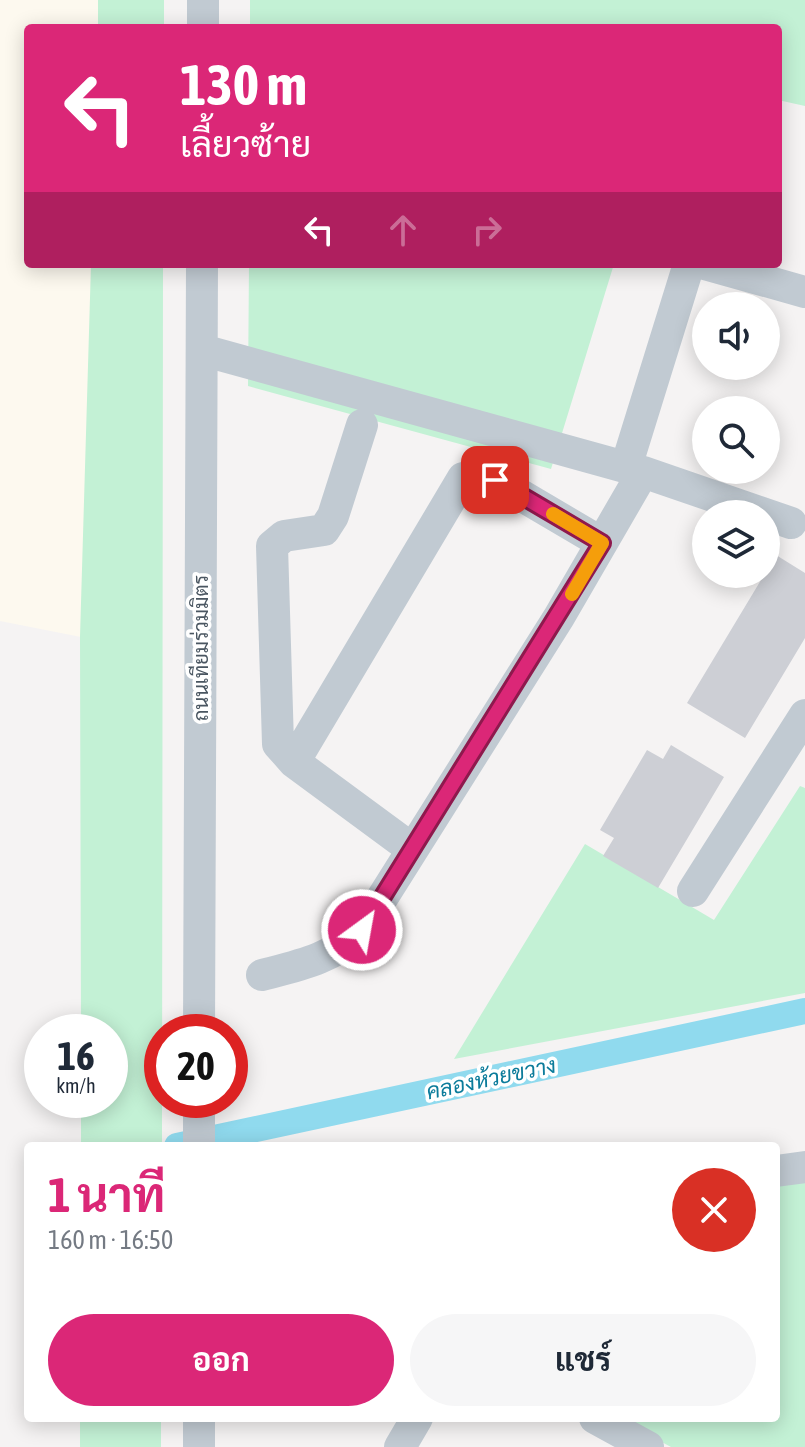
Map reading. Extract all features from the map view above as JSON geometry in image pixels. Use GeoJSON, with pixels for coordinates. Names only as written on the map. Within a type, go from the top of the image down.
{"type":"FeatureCollection","features":[{"type":"Feature","properties":{"kind":"street"},"geometry":{"type":"LineString","coordinates":[[203,0],[203,24]]}},
{"type":"Feature","properties":{"kind":"street","name":"ถนนเทียมร่วมมิตร"},"geometry":{"type":"LineString","coordinates":[[199,1014],[202,268]]}},
{"type":"Feature","properties":{"kind":"street"},"geometry":{"type":"LineString","coordinates":[[262,975],[324,959],[345,946],[362,930],[602,543],[635,469],[688,268]]}},
{"type":"Feature","properties":{"kind":"street"},"geometry":{"type":"LineString","coordinates":[[719,268],[805,292]]}},
{"type":"Feature","properties":{"kind":"street"},"geometry":{"type":"LineString","coordinates":[[202,350],[635,469],[791,523]]}},
{"type":"Feature","properties":{"kind":"street"},"geometry":{"type":"LineString","coordinates":[[362,425],[333,516],[324,530],[284,536],[272,546],[278,744],[294,762],[412,849]]}},
{"type":"Feature","properties":{"kind":"street"},"geometry":{"type":"LineString","coordinates":[[294,762],[463,478],[481,475],[495,480],[602,543]]}},
{"type":"Feature","properties":{"kind":"street"},"geometry":{"type":"LineString","coordinates":[[693,891],[805,715]]}},
{"type":"Feature","properties":{"kind":"street"},"geometry":{"type":"LineString","coordinates":[[199,1118],[199,1142]]}},
{"type":"Feature","properties":{"kind":"street"},"geometry":{"type":"LineString","coordinates":[[780,1170],[805,1167]]}},
{"type":"Feature","properties":{"kind":"street"},"geometry":{"type":"LineString","coordinates":[[199,1422],[199,1447]]}},
{"type":"Feature","properties":{"kind":"street"},"geometry":{"type":"LineString","coordinates":[[400,1447],[415,1422]]}},
{"type":"Feature","properties":{"kind":"street"},"geometry":{"type":"LineString","coordinates":[[602,1422],[648,1447]]}},
{"type":"Feature","properties":{"kind":"shaded area"},"geometry":{"type":"Polygon","coordinates":[[[0,0],[155,0],[156,24],[24,24],[24,268],[158,268],[162,653],[0,621],[0,0]]]}},
{"type":"Feature","properties":{"kind":"green space"},"geometry":{"type":"Polygon","coordinates":[[[98,0],[164,0],[164,24],[98,24],[98,0]]]}},
{"type":"Feature","properties":{"kind":"green space"},"geometry":{"type":"Polygon","coordinates":[[[250,0],[805,0],[805,106],[782,101],[782,24],[250,24],[250,0]]]}},
{"type":"Feature","properties":{"kind":"green space"},"geometry":{"type":"Polygon","coordinates":[[[91,268],[163,268],[162,1014],[144,1014],[144,1118],[162,1118],[162,1142],[81,1142],[81,1118],[128,1118],[128,1014],[81,1014],[80,637],[91,268]]]}},
{"type":"Feature","properties":{"kind":"green space"},"geometry":{"type":"Polygon","coordinates":[[[249,268],[613,268],[551,469],[248,386],[249,268]]]}},
{"type":"Feature","properties":{"kind":"green space"},"geometry":{"type":"Polygon","coordinates":[[[800,786],[805,788],[805,993],[454,1059],[585,844],[714,920],[800,786]]]}},
{"type":"Feature","properties":{"kind":"green space"},"geometry":{"type":"Polygon","coordinates":[[[805,1174],[805,1447],[671,1447],[624,1422],[780,1422],[780,1181],[805,1174]]]}},
{"type":"Feature","properties":{"kind":"green space"},"geometry":{"type":"Polygon","coordinates":[[[80,1422],[161,1422],[161,1447],[80,1447],[80,1422]]]}},
{"type":"Feature","properties":{"kind":"building"},"geometry":{"type":"Polygon","coordinates":[[[780,557],[805,573],[805,638],[745,738],[687,703],[756,588],[780,588],[780,557]]]}},
{"type":"Feature","properties":{"kind":"building"},"geometry":{"type":"Polygon","coordinates":[[[671,745],[724,777],[658,888],[603,856],[614,838],[600,830],[647,750],[663,759],[671,745]]]}},
{"type":"Feature","properties":{"kind":"waterway","name":"คลองห้วยขวาง"},"geometry":{"type":"LineString","coordinates":[[196,1142],[805,1011]]}},
{"type":"Feature","properties":{"kind":"slow traffic"},"geometry":{"type":"LineString","coordinates":[[553,514],[602,543],[572,594]]}},
{"type":"Feature","properties":{"kind":"route"},"geometry":{"type":"LineString","coordinates":[[362,930],[559,617],[602,543],[495,480]]}}]}
